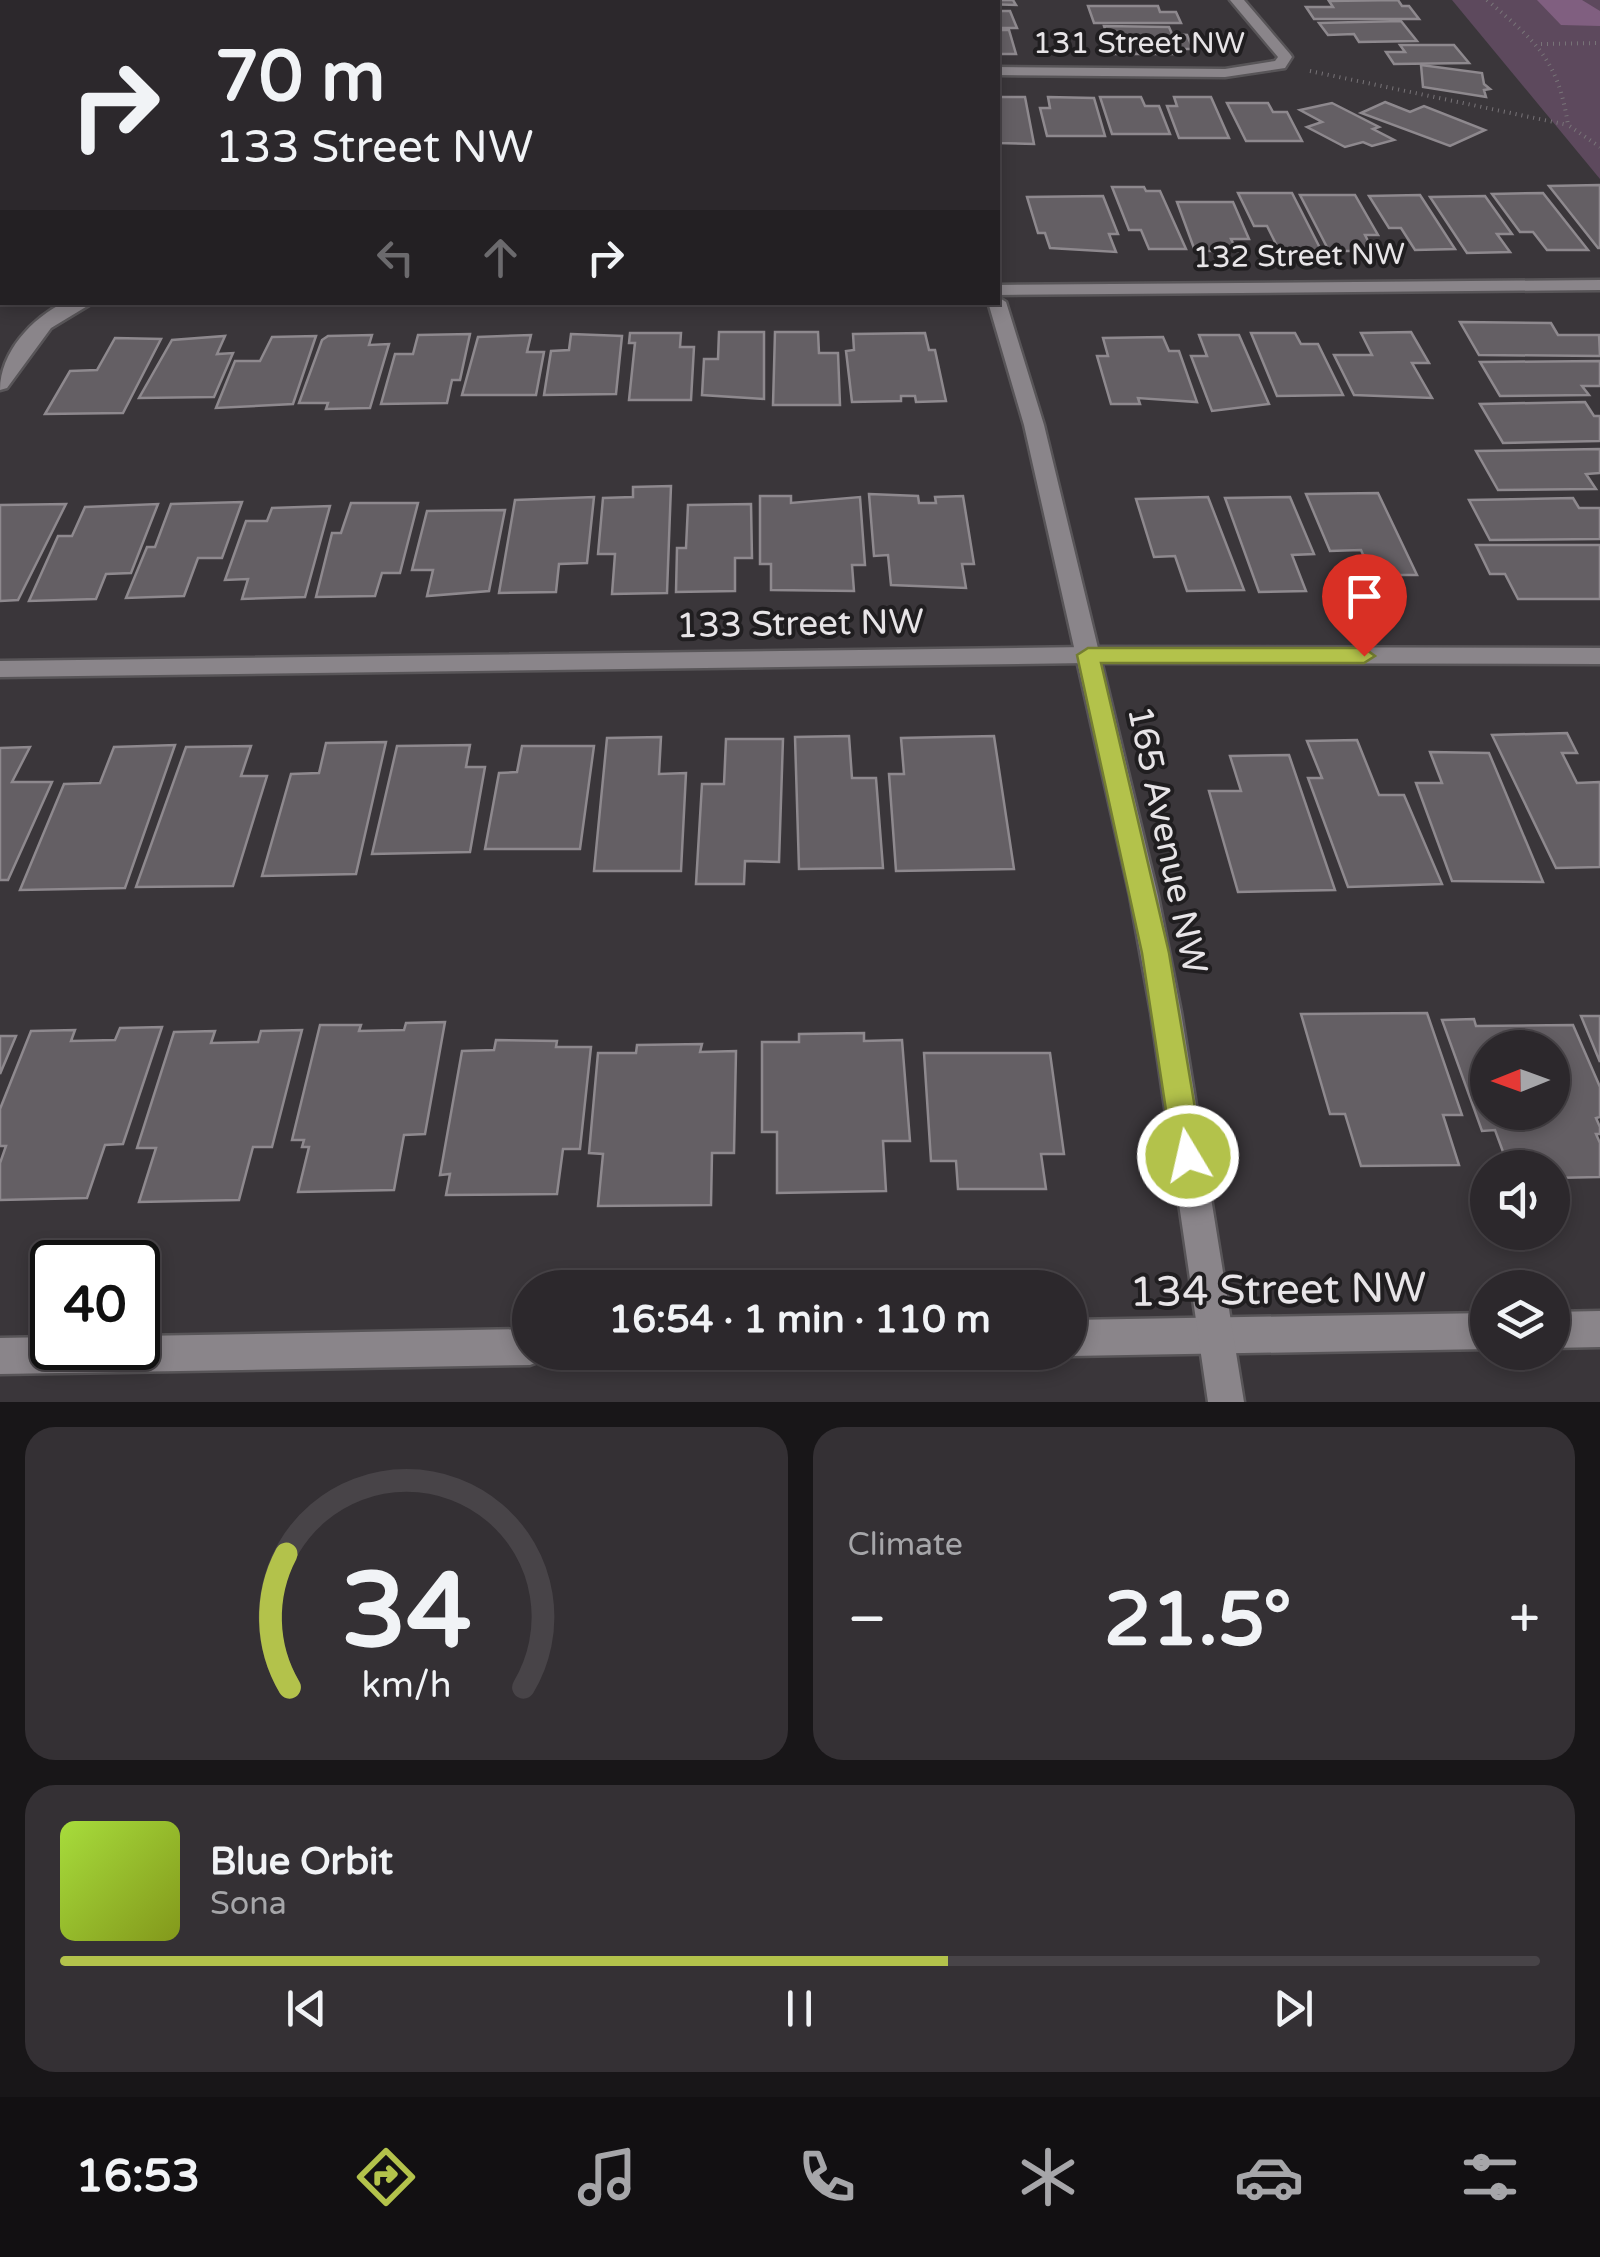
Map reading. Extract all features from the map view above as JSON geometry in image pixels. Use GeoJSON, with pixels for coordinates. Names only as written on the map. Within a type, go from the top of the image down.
{"type":"FeatureCollection","features":[{"type":"Feature","properties":{"kind":"street"},"geometry":{"type":"LineString","coordinates":[[1237,0],[1286,57],[1280,65]]}},
{"type":"Feature","properties":{"kind":"street","name":"131 Street NW"},"geometry":{"type":"LineString","coordinates":[[1000,71],[1224,73],[1280,65]]}},
{"type":"Feature","properties":{"kind":"street","name":"132 Street NW"},"geometry":{"type":"LineString","coordinates":[[1000,290],[1600,285]]}},
{"type":"Feature","properties":{"kind":"street"},"geometry":{"type":"LineString","coordinates":[[0,384],[32,333],[52,316],[79,305]]}},
{"type":"Feature","properties":{"kind":"street","name":"165 Avenue NW"},"geometry":{"type":"LineString","coordinates":[[997,305],[1034,424],[1159,973],[1226,1402]]}},
{"type":"Feature","properties":{"kind":"street","name":"133 Street NW"},"geometry":{"type":"LineString","coordinates":[[0,669],[1088,655],[1600,656]]}},
{"type":"Feature","properties":{"kind":"street"},"geometry":{"type":"LineString","coordinates":[[1570,1330],[1600,1329]]}},
{"type":"Feature","properties":{"kind":"street","name":"134 Street NW"},"geometry":{"type":"LineString","coordinates":[[1087,1338],[1470,1331]]}},
{"type":"Feature","properties":{"kind":"street"},"geometry":{"type":"LineString","coordinates":[[0,1356],[512,1347]]}},
{"type":"Feature","properties":{"kind":"path"},"geometry":{"type":"LineString","coordinates":[[1488,0],[1540,44],[1558,74],[1568,124]]}},
{"type":"Feature","properties":{"kind":"path"},"geometry":{"type":"LineString","coordinates":[[1540,44],[1600,42]]}},
{"type":"Feature","properties":{"kind":"path"},"geometry":{"type":"LineString","coordinates":[[1280,65],[1568,124],[1600,146]]}},
{"type":"Feature","properties":{"kind":"shaded area"},"geometry":{"type":"Polygon","coordinates":[[[1452,0],[1600,0],[1600,179],[1452,0]]]}},
{"type":"Feature","properties":{"kind":"shaded area"},"geometry":{"type":"Polygon","coordinates":[[[1537,0],[1582,0],[1600,11],[1600,26],[1561,25],[1537,0]]]}},
{"type":"Feature","properties":{"kind":"building"},"geometry":{"type":"Polygon","coordinates":[[[1000,0],[1013,0],[1016,5],[1000,5],[1000,0]]]}},
{"type":"Feature","properties":{"kind":"building"},"geometry":{"type":"Polygon","coordinates":[[[1398,0],[1419,19],[1314,19],[1306,7],[1333,7],[1329,1],[1398,0]]]}},
{"type":"Feature","properties":{"kind":"building"},"geometry":{"type":"Polygon","coordinates":[[[1088,6],[1158,6],[1160,12],[1176,12],[1181,23],[1094,23],[1088,6]]]}},
{"type":"Feature","properties":{"kind":"building"},"geometry":{"type":"Polygon","coordinates":[[[1000,11],[1010,11],[1017,28],[1000,28],[1000,11]]]}},
{"type":"Feature","properties":{"kind":"building"},"geometry":{"type":"Polygon","coordinates":[[[1401,21],[1417,41],[1359,42],[1354,34],[1328,35],[1319,23],[1401,21]]]}},
{"type":"Feature","properties":{"kind":"building"},"geometry":{"type":"Polygon","coordinates":[[[1104,26],[1169,27],[1172,34],[1187,35],[1193,49],[1173,49],[1175,54],[1114,54],[1111,44],[1121,44],[1118,35],[1107,35],[1104,26]]]}},
{"type":"Feature","properties":{"kind":"building"},"geometry":{"type":"Polygon","coordinates":[[[1000,30],[1009,30],[1016,54],[1000,54],[1000,30]]]}},
{"type":"Feature","properties":{"kind":"building"},"geometry":{"type":"Polygon","coordinates":[[[1400,45],[1454,45],[1469,63],[1394,64],[1386,52],[1405,52],[1400,45]]]}},
{"type":"Feature","properties":{"kind":"building"},"geometry":{"type":"Polygon","coordinates":[[[1421,65],[1482,73],[1484,84],[1490,89],[1484,90],[1486,97],[1423,87],[1421,65]]]}},
{"type":"Feature","properties":{"kind":"building"},"geometry":{"type":"Polygon","coordinates":[[[1000,97],[1025,97],[1034,144],[1000,143],[1000,97]]]}},
{"type":"Feature","properties":{"kind":"building"},"geometry":{"type":"Polygon","coordinates":[[[1048,97],[1094,98],[1105,136],[1047,136],[1040,108],[1050,108],[1048,97]]]}},
{"type":"Feature","properties":{"kind":"building"},"geometry":{"type":"Polygon","coordinates":[[[1100,97],[1141,97],[1145,106],[1159,106],[1170,134],[1112,134],[1100,97]]]}},
{"type":"Feature","properties":{"kind":"building"},"geometry":{"type":"Polygon","coordinates":[[[1174,97],[1211,97],[1229,138],[1179,138],[1167,106],[1177,106],[1174,97]]]}},
{"type":"Feature","properties":{"kind":"building"},"geometry":{"type":"Polygon","coordinates":[[[1385,102],[1410,112],[1424,106],[1485,130],[1450,146],[1361,113],[1385,102]]]}},
{"type":"Feature","properties":{"kind":"building"},"geometry":{"type":"Polygon","coordinates":[[[1227,103],[1268,103],[1273,112],[1287,112],[1302,141],[1246,141],[1227,103]]]}},
{"type":"Feature","properties":{"kind":"building"},"geometry":{"type":"Polygon","coordinates":[[[1332,103],[1379,127],[1373,129],[1394,140],[1345,147],[1307,127],[1322,122],[1300,110],[1332,103]]]}},
{"type":"Feature","properties":{"kind":"building"},"geometry":{"type":"Polygon","coordinates":[[[1600,185],[1600,248],[1598,248],[1549,186],[1600,185]]]}},
{"type":"Feature","properties":{"kind":"building"},"geometry":{"type":"Polygon","coordinates":[[[1112,187],[1160,191],[1186,249],[1149,249],[1141,230],[1129,230],[1112,187]]]}},
{"type":"Feature","properties":{"kind":"building"},"geometry":{"type":"Polygon","coordinates":[[[1238,193],[1292,193],[1323,254],[1281,254],[1267,226],[1254,226],[1238,193]]]}},
{"type":"Feature","properties":{"kind":"building"},"geometry":{"type":"Polygon","coordinates":[[[1543,193],[1588,250],[1547,250],[1533,232],[1520,232],[1492,194],[1543,193]]]}},
{"type":"Feature","properties":{"kind":"building"},"geometry":{"type":"Polygon","coordinates":[[[1300,195],[1355,195],[1378,235],[1365,235],[1373,251],[1329,251],[1300,195]]]}},
{"type":"Feature","properties":{"kind":"building"},"geometry":{"type":"Polygon","coordinates":[[[1420,195],[1455,249],[1415,250],[1401,228],[1389,228],[1369,196],[1420,195]]]}},
{"type":"Feature","properties":{"kind":"building"},"geometry":{"type":"Polygon","coordinates":[[[1103,196],[1118,234],[1109,234],[1116,252],[1050,248],[1045,233],[1038,233],[1027,197],[1103,196]]]}},
{"type":"Feature","properties":{"kind":"building"},"geometry":{"type":"Polygon","coordinates":[[[1485,196],[1512,234],[1497,234],[1510,252],[1467,253],[1430,197],[1485,196]]]}},
{"type":"Feature","properties":{"kind":"building"},"geometry":{"type":"Polygon","coordinates":[[[1177,202],[1233,202],[1249,239],[1231,239],[1237,251],[1195,251],[1177,202]]]}},
{"type":"Feature","properties":{"kind":"building"},"geometry":{"type":"Polygon","coordinates":[[[1460,322],[1551,323],[1558,335],[1599,335],[1600,356],[1479,355],[1460,322]]]}},
{"type":"Feature","properties":{"kind":"building"},"geometry":{"type":"Polygon","coordinates":[[[719,332],[764,332],[764,399],[702,395],[704,359],[718,359],[719,332]]]}},
{"type":"Feature","properties":{"kind":"building"},"geometry":{"type":"Polygon","coordinates":[[[775,332],[818,332],[819,353],[838,353],[840,405],[773,405],[775,332]]]}},
{"type":"Feature","properties":{"kind":"building"},"geometry":{"type":"Polygon","coordinates":[[[1411,332],[1429,363],[1412,363],[1432,398],[1354,395],[1334,355],[1372,355],[1361,333],[1411,332]]]}},
{"type":"Feature","properties":{"kind":"building"},"geometry":{"type":"Polygon","coordinates":[[[630,333],[681,333],[680,347],[694,347],[691,400],[629,400],[635,343],[629,343],[630,333]]]}},
{"type":"Feature","properties":{"kind":"building"},"geometry":{"type":"Polygon","coordinates":[[[925,333],[929,350],[935,350],[946,401],[916,402],[915,396],[901,396],[901,401],[852,402],[846,351],[854,350],[853,334],[925,333]]]}},
{"type":"Feature","properties":{"kind":"building"},"geometry":{"type":"Polygon","coordinates":[[[1251,333],[1295,333],[1301,344],[1318,344],[1343,395],[1277,396],[1251,333]]]}},
{"type":"Feature","properties":{"kind":"building"},"geometry":{"type":"Polygon","coordinates":[[[470,334],[460,380],[452,380],[447,403],[381,404],[395,354],[413,354],[418,335],[470,334]]]}},
{"type":"Feature","properties":{"kind":"building"},"geometry":{"type":"Polygon","coordinates":[[[571,334],[622,336],[616,394],[544,395],[551,351],[569,350],[571,334]]]}},
{"type":"Feature","properties":{"kind":"building"},"geometry":{"type":"Polygon","coordinates":[[[372,335],[369,345],[389,344],[370,408],[326,409],[328,403],[299,403],[322,340],[328,336],[372,335]]]}},
{"type":"Feature","properties":{"kind":"building"},"geometry":{"type":"Polygon","coordinates":[[[531,335],[527,352],[544,352],[536,395],[462,395],[478,337],[531,335]]]}},
{"type":"Feature","properties":{"kind":"building"},"geometry":{"type":"Polygon","coordinates":[[[1199,335],[1239,335],[1269,404],[1212,411],[1191,356],[1207,356],[1199,335]]]}},
{"type":"Feature","properties":{"kind":"building"},"geometry":{"type":"Polygon","coordinates":[[[225,336],[217,354],[233,353],[214,397],[139,398],[172,340],[225,336]]]}},
{"type":"Feature","properties":{"kind":"building"},"geometry":{"type":"Polygon","coordinates":[[[316,336],[293,404],[216,408],[235,361],[260,361],[272,337],[316,336]]]}},
{"type":"Feature","properties":{"kind":"building"},"geometry":{"type":"Polygon","coordinates":[[[1163,337],[1169,351],[1179,351],[1197,402],[1138,398],[1140,404],[1111,404],[1097,356],[1108,356],[1103,338],[1163,337]]]}},
{"type":"Feature","properties":{"kind":"building"},"geometry":{"type":"Polygon","coordinates":[[[115,338],[161,339],[123,413],[45,414],[70,371],[97,370],[115,338]]]}},
{"type":"Feature","properties":{"kind":"building"},"geometry":{"type":"Polygon","coordinates":[[[1600,361],[1600,386],[1582,386],[1589,395],[1500,396],[1480,362],[1600,361]]]}},
{"type":"Feature","properties":{"kind":"building"},"geometry":{"type":"Polygon","coordinates":[[[1585,402],[1594,416],[1600,416],[1600,441],[1503,443],[1480,404],[1585,402]]]}},
{"type":"Feature","properties":{"kind":"building"},"geometry":{"type":"Polygon","coordinates":[[[1600,449],[1600,473],[1586,474],[1596,489],[1498,490],[1476,451],[1600,449]]]}},
{"type":"Feature","properties":{"kind":"building"},"geometry":{"type":"Polygon","coordinates":[[[671,486],[667,593],[612,594],[615,554],[598,554],[603,498],[633,497],[633,487],[671,486]]]}},
{"type":"Feature","properties":{"kind":"building"},"geometry":{"type":"Polygon","coordinates":[[[1378,493],[1417,575],[1372,575],[1361,550],[1330,551],[1306,494],[1378,493]]]}},
{"type":"Feature","properties":{"kind":"building"},"geometry":{"type":"Polygon","coordinates":[[[869,494],[918,496],[919,503],[936,503],[935,497],[963,496],[974,564],[962,564],[966,588],[891,585],[888,555],[874,556],[869,494]]]}},
{"type":"Feature","properties":{"kind":"building"},"geometry":{"type":"Polygon","coordinates":[[[760,496],[791,496],[791,503],[860,497],[865,565],[852,565],[854,591],[771,590],[771,564],[760,564],[760,496]]]}},
{"type":"Feature","properties":{"kind":"building"},"geometry":{"type":"Polygon","coordinates":[[[594,497],[587,563],[559,564],[556,592],[499,593],[515,500],[594,497]]]}},
{"type":"Feature","properties":{"kind":"building"},"geometry":{"type":"Polygon","coordinates":[[[1208,497],[1244,590],[1187,591],[1175,556],[1154,557],[1136,499],[1208,497]]]}},
{"type":"Feature","properties":{"kind":"building"},"geometry":{"type":"Polygon","coordinates":[[[1290,497],[1314,554],[1292,555],[1306,591],[1259,592],[1225,498],[1290,497]]]}},
{"type":"Feature","properties":{"kind":"building"},"geometry":{"type":"Polygon","coordinates":[[[1573,498],[1579,508],[1600,508],[1600,539],[1490,540],[1469,500],[1573,498]]]}},
{"type":"Feature","properties":{"kind":"building"},"geometry":{"type":"Polygon","coordinates":[[[242,502],[222,558],[198,558],[184,596],[126,598],[147,547],[155,547],[171,504],[242,502]]]}},
{"type":"Feature","properties":{"kind":"building"},"geometry":{"type":"Polygon","coordinates":[[[351,503],[418,503],[400,573],[382,573],[375,596],[316,597],[332,533],[341,533],[351,503]]]}},
{"type":"Feature","properties":{"kind":"building"},"geometry":{"type":"Polygon","coordinates":[[[66,504],[18,600],[0,601],[0,505],[66,504]]]}},
{"type":"Feature","properties":{"kind":"building"},"geometry":{"type":"Polygon","coordinates":[[[158,504],[131,573],[106,574],[96,599],[29,601],[58,536],[72,536],[85,507],[158,504]]]}},
{"type":"Feature","properties":{"kind":"building"},"geometry":{"type":"Polygon","coordinates":[[[751,504],[752,558],[735,558],[735,591],[676,592],[677,548],[686,548],[688,505],[751,504]]]}},
{"type":"Feature","properties":{"kind":"building"},"geometry":{"type":"Polygon","coordinates":[[[330,506],[305,597],[242,599],[248,579],[225,580],[246,521],[267,521],[272,508],[330,506]]]}},
{"type":"Feature","properties":{"kind":"building"},"geometry":{"type":"Polygon","coordinates":[[[505,510],[489,591],[427,596],[433,570],[412,570],[427,511],[505,510]]]}},
{"type":"Feature","properties":{"kind":"building"},"geometry":{"type":"Polygon","coordinates":[[[1476,545],[1600,545],[1600,599],[1518,599],[1505,574],[1490,574],[1476,545]]]}},
{"type":"Feature","properties":{"kind":"building"},"geometry":{"type":"Polygon","coordinates":[[[1567,733],[1577,753],[1562,753],[1577,783],[1600,782],[1600,867],[1556,868],[1492,735],[1567,733]]]}},
{"type":"Feature","properties":{"kind":"building"},"geometry":{"type":"Polygon","coordinates":[[[849,736],[852,778],[876,778],[883,868],[799,869],[795,737],[849,736]]]}},
{"type":"Feature","properties":{"kind":"building"},"geometry":{"type":"Polygon","coordinates":[[[994,736],[1014,869],[896,871],[889,774],[904,774],[901,738],[994,736]]]}},
{"type":"Feature","properties":{"kind":"building"},"geometry":{"type":"Polygon","coordinates":[[[661,737],[659,774],[686,773],[681,871],[594,871],[607,738],[661,737]]]}},
{"type":"Feature","properties":{"kind":"building"},"geometry":{"type":"Polygon","coordinates":[[[726,739],[783,739],[779,862],[745,861],[744,884],[696,884],[702,784],[724,784],[726,739]]]}},
{"type":"Feature","properties":{"kind":"building"},"geometry":{"type":"Polygon","coordinates":[[[1357,740],[1379,795],[1404,795],[1442,884],[1348,887],[1308,778],[1322,778],[1307,741],[1357,740]]]}},
{"type":"Feature","properties":{"kind":"building"},"geometry":{"type":"Polygon","coordinates":[[[386,742],[356,874],[262,876],[291,774],[319,773],[326,743],[386,742]]]}},
{"type":"Feature","properties":{"kind":"building"},"geometry":{"type":"Polygon","coordinates":[[[175,745],[125,888],[20,890],[64,784],[100,783],[114,747],[175,745]]]}},
{"type":"Feature","properties":{"kind":"building"},"geometry":{"type":"Polygon","coordinates":[[[470,745],[466,767],[485,767],[470,852],[372,854],[397,746],[470,745]]]}},
{"type":"Feature","properties":{"kind":"building"},"geometry":{"type":"Polygon","coordinates":[[[251,746],[241,776],[267,776],[233,886],[136,887],[186,747],[251,746]]]}},
{"type":"Feature","properties":{"kind":"building"},"geometry":{"type":"Polygon","coordinates":[[[522,746],[594,746],[580,849],[485,849],[499,773],[517,772],[522,746]]]}},
{"type":"Feature","properties":{"kind":"building"},"geometry":{"type":"Polygon","coordinates":[[[30,747],[12,782],[52,782],[8,880],[0,880],[0,748],[30,747]]]}},
{"type":"Feature","properties":{"kind":"building"},"geometry":{"type":"Polygon","coordinates":[[[1430,752],[1489,753],[1543,882],[1452,881],[1416,783],[1442,783],[1430,752]]]}},
{"type":"Feature","properties":{"kind":"building"},"geometry":{"type":"Polygon","coordinates":[[[1289,755],[1335,890],[1238,892],[1209,791],[1241,791],[1230,756],[1289,755]]]}},
{"type":"Feature","properties":{"kind":"building"},"geometry":{"type":"Polygon","coordinates":[[[1427,1013],[1462,1115],[1443,1115],[1459,1165],[1361,1166],[1345,1114],[1330,1114],[1301,1014],[1427,1013]]]}},
{"type":"Feature","properties":{"kind":"building"},"geometry":{"type":"Polygon","coordinates":[[[1581,1016],[1600,1016],[1600,1062],[1581,1016]]]}},
{"type":"Feature","properties":{"kind":"building"},"geometry":{"type":"Polygon","coordinates":[[[1474,1019],[1476,1026],[1573,1025],[1600,1087],[1600,1117],[1596,1118],[1600,1134],[1596,1134],[1600,1143],[1600,1177],[1570,1178],[1570,1150],[1502,1150],[1495,1130],[1570,1130],[1570,1030],[1470,1030],[1470,1098],[1442,1020],[1474,1019]]]}},
{"type":"Feature","properties":{"kind":"building"},"geometry":{"type":"Polygon","coordinates":[[[445,1022],[425,1134],[404,1135],[394,1190],[298,1192],[309,1147],[302,1147],[304,1140],[292,1140],[320,1025],[361,1025],[359,1031],[404,1030],[406,1023],[445,1022]]]}},
{"type":"Feature","properties":{"kind":"building"},"geometry":{"type":"Polygon","coordinates":[[[162,1027],[123,1144],[105,1145],[87,1198],[0,1200],[0,1163],[6,1146],[0,1146],[0,1109],[31,1031],[75,1030],[71,1041],[115,1040],[120,1028],[162,1027]]]}},
{"type":"Feature","properties":{"kind":"building"},"geometry":{"type":"Polygon","coordinates":[[[302,1030],[272,1147],[253,1147],[239,1200],[139,1202],[156,1148],[137,1148],[174,1032],[215,1031],[211,1043],[258,1042],[261,1031],[302,1030]]]}},
{"type":"Feature","properties":{"kind":"building"},"geometry":{"type":"Polygon","coordinates":[[[864,1033],[864,1041],[902,1040],[910,1141],[883,1141],[886,1191],[777,1193],[777,1132],[762,1132],[762,1042],[799,1042],[799,1034],[864,1033]]]}},
{"type":"Feature","properties":{"kind":"building"},"geometry":{"type":"Polygon","coordinates":[[[0,1036],[16,1036],[0,1074],[0,1036]]]}},
{"type":"Feature","properties":{"kind":"building"},"geometry":{"type":"Polygon","coordinates":[[[496,1040],[557,1041],[556,1047],[591,1047],[580,1149],[563,1149],[557,1194],[446,1195],[450,1174],[440,1175],[462,1051],[494,1050],[496,1040]]]}},
{"type":"Feature","properties":{"kind":"building"},"geometry":{"type":"Polygon","coordinates":[[[702,1044],[700,1052],[736,1051],[734,1153],[712,1153],[711,1205],[598,1206],[603,1154],[589,1153],[598,1053],[636,1053],[637,1045],[702,1044]]]}},
{"type":"Feature","properties":{"kind":"building"},"geometry":{"type":"Polygon","coordinates":[[[924,1053],[1050,1053],[1064,1154],[1041,1154],[1046,1189],[958,1189],[956,1161],[931,1161],[924,1053]]]}},
{"type":"Feature","properties":{"kind":"route"},"geometry":{"type":"LineString","coordinates":[[1188,1156],[1144,896],[1088,655],[1364,656]]}}]}
